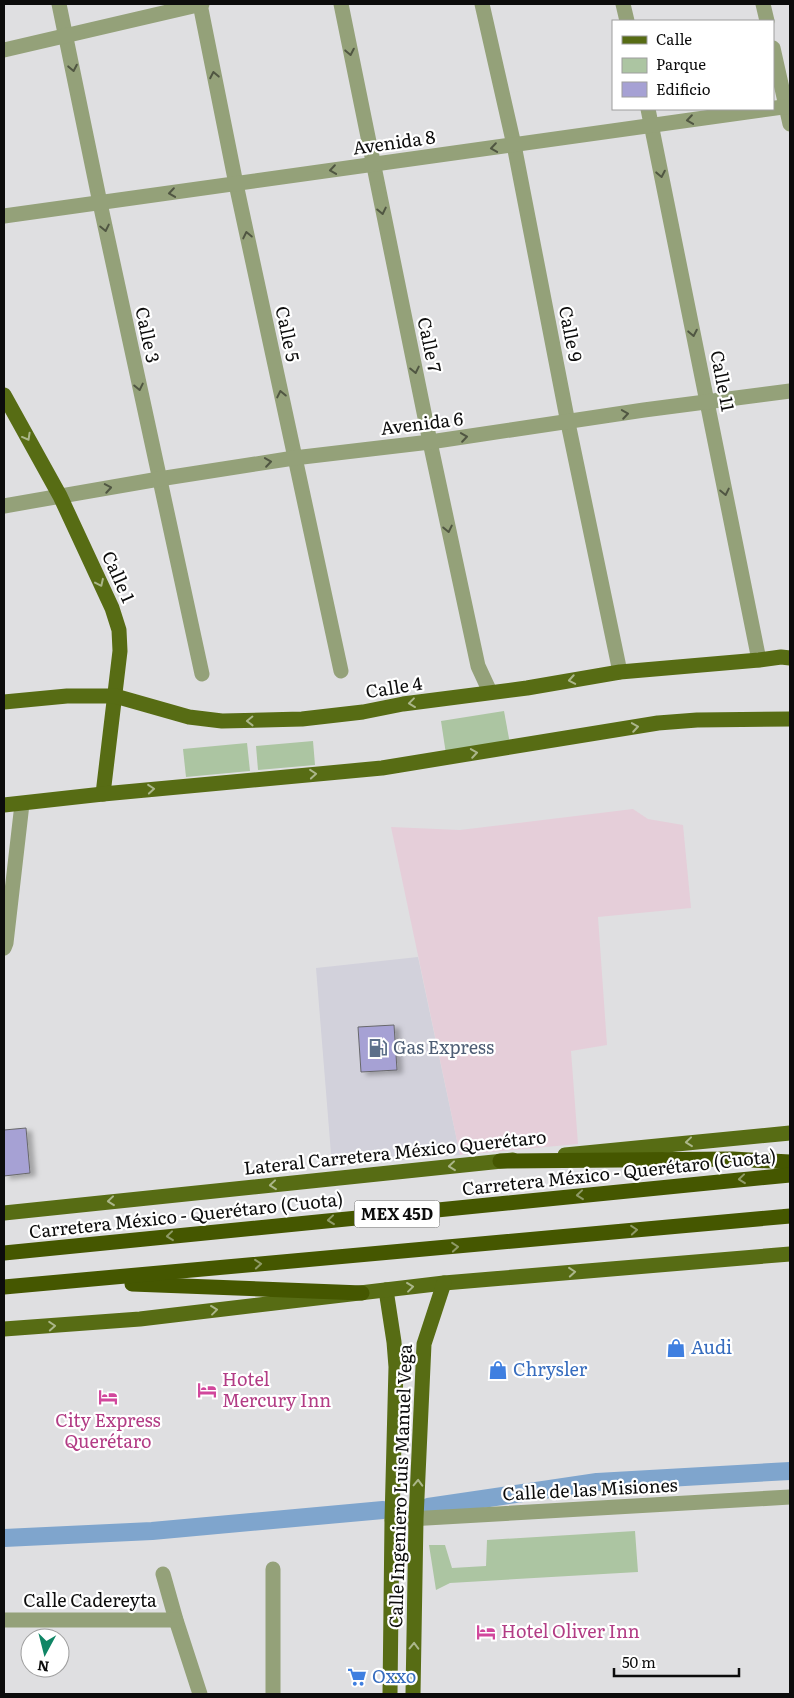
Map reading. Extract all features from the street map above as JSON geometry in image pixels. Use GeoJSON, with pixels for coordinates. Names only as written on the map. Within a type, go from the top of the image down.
{"type":"FeatureCollection","features":[{"type":"Feature","properties":{"kind":"highway"},"geometry":{"type":"LineString","coordinates":[[500,1161],[732,1159],[790,1162]]}},
{"type":"Feature","properties":{"kind":"highway","name":"Carretera México - Querétaro (Cuota)"},"geometry":{"type":"LineString","coordinates":[[4,1253],[790,1175]]}},
{"type":"Feature","properties":{"kind":"highway","name":"MEX 45D"},"geometry":{"type":"LineString","coordinates":[[6,1287],[790,1216]]}},
{"type":"Feature","properties":{"kind":"highway"},"geometry":{"type":"LineString","coordinates":[[70,1281],[362,1293]]}},
{"type":"Feature","properties":{"kind":"main road","name":"Calle 1"},"geometry":{"type":"LineString","coordinates":[[4,395],[60,496],[112,608],[119,630],[120,651],[103,794]]}},
{"type":"Feature","properties":{"kind":"main road","name":"Calle 4"},"geometry":{"type":"LineString","coordinates":[[4,702],[67,696],[115,696],[189,717],[222,721],[302,719],[527,688],[620,672],[787,656]]}},
{"type":"Feature","properties":{"kind":"main road"},"geometry":{"type":"LineString","coordinates":[[4,805],[382,768],[658,723],[697,720],[790,719]]}},
{"type":"Feature","properties":{"kind":"main road","name":"Lateral Carretera México Querétaro"},"geometry":{"type":"LineString","coordinates":[[4,1213],[500,1161],[790,1133]]}},
{"type":"Feature","properties":{"kind":"main road"},"geometry":{"type":"LineString","coordinates":[[4,1329],[140,1319],[444,1282],[790,1254]]}},
{"type":"Feature","properties":{"kind":"main road","name":"Calle Ingeniero Luis Manuel Vega"},"geometry":{"type":"LineString","coordinates":[[413,1694],[416,1519],[424,1344],[444,1282]]}},
{"type":"Feature","properties":{"kind":"main road","name":"Calle Ingeniero Luis Manuel Vega"},"geometry":{"type":"LineString","coordinates":[[386,1290],[396,1367],[390,1694]]}},
{"type":"Feature","properties":{"kind":"street","name":"Calle 3"},"geometry":{"type":"LineString","coordinates":[[59,4],[202,674]]}},
{"type":"Feature","properties":{"kind":"street"},"geometry":{"type":"LineString","coordinates":[[4,50],[201,4]]}},
{"type":"Feature","properties":{"kind":"street","name":"Calle 5"},"geometry":{"type":"LineString","coordinates":[[201,4],[236,184],[341,671]]}},
{"type":"Feature","properties":{"kind":"street","name":"Calle 7"},"geometry":{"type":"LineString","coordinates":[[341,4],[372,165],[478,666],[490,692]]}},
{"type":"Feature","properties":{"kind":"street","name":"Calle 9"},"geometry":{"type":"LineString","coordinates":[[482,4],[514,145],[568,423],[620,672]]}},
{"type":"Feature","properties":{"kind":"street"},"geometry":{"type":"LineString","coordinates":[[623,4],[627,20]]}},
{"type":"Feature","properties":{"kind":"street"},"geometry":{"type":"LineString","coordinates":[[762,4],[767,20]]}},
{"type":"Feature","properties":{"kind":"street"},"geometry":{"type":"LineString","coordinates":[[774,52],[788,107],[790,124]]}},
{"type":"Feature","properties":{"kind":"street","name":"Avenida 8"},"geometry":{"type":"LineString","coordinates":[[774,109],[788,107]]}},
{"type":"Feature","properties":{"kind":"street","name":"Calle 11"},"geometry":{"type":"LineString","coordinates":[[648,110],[760,660]]}},
{"type":"Feature","properties":{"kind":"street","name":"Avenida 8"},"geometry":{"type":"LineString","coordinates":[[4,216],[767,110]]}},
{"type":"Feature","properties":{"kind":"street","name":"Avenida 6"},"geometry":{"type":"LineString","coordinates":[[4,506],[159,478],[294,458],[430,442],[790,391]]}},
{"type":"Feature","properties":{"kind":"street"},"geometry":{"type":"LineString","coordinates":[[4,948],[22,804]]}},
{"type":"Feature","properties":{"kind":"street","name":"Calle de las Misiones"},"geometry":{"type":"LineString","coordinates":[[392,1520],[790,1497]]}},
{"type":"Feature","properties":{"kind":"street"},"geometry":{"type":"LineString","coordinates":[[273,1569],[273,1694]]}},
{"type":"Feature","properties":{"kind":"street"},"geometry":{"type":"LineString","coordinates":[[163,1574],[200,1694]]}},
{"type":"Feature","properties":{"kind":"street","name":"Calle Cadereyta"},"geometry":{"type":"LineString","coordinates":[[4,1620],[176,1620]]}},
{"type":"Feature","properties":{"kind":"shaded area"},"geometry":{"type":"Polygon","coordinates":[[[633,809],[648,819],[683,825],[691,908],[598,917],[607,1045],[571,1051],[578,1144],[460,1155],[391,827],[460,830],[633,809]]]}},
{"type":"Feature","properties":{"kind":"shaded area"},"geometry":{"type":"Polygon","coordinates":[[[418,957],[460,1155],[332,1166],[316,968],[418,957]]]}},
{"type":"Feature","properties":{"kind":"green space"},"geometry":{"type":"Polygon","coordinates":[[[504,711],[510,744],[446,754],[441,721],[504,711]]]}},
{"type":"Feature","properties":{"kind":"green space"},"geometry":{"type":"Polygon","coordinates":[[[313,741],[315,765],[258,770],[256,746],[313,741]]]}},
{"type":"Feature","properties":{"kind":"green space"},"geometry":{"type":"Polygon","coordinates":[[[247,743],[250,771],[186,777],[183,749],[247,743]]]}},
{"type":"Feature","properties":{"kind":"green space"},"geometry":{"type":"Polygon","coordinates":[[[635,1531],[638,1572],[450,1583],[436,1590],[429,1545],[445,1545],[452,1568],[486,1566],[487,1540],[635,1531]]]}},
{"type":"Feature","properties":{"kind":"building","name":"Gas Express"},"geometry":{"type":"Polygon","coordinates":[[[394,1025],[397,1070],[361,1072],[358,1027],[394,1025]]]}},
{"type":"Feature","properties":{"kind":"building"},"geometry":{"type":"Polygon","coordinates":[[[26,1128],[30,1173],[4,1176],[4,1130],[26,1128]]]}},
{"type":"Feature","properties":{"kind":"waterway"},"geometry":{"type":"LineString","coordinates":[[428,1507],[597,1482],[790,1471]]}},
{"type":"Feature","properties":{"kind":"waterway"},"geometry":{"type":"LineString","coordinates":[[4,1538],[152,1531],[383,1510]]}},
{"type":"Feature","properties":{"kind":"place","name":"Gas Express"},"geometry":{"type":"Point","coordinates":[378,1048]}},
{"type":"Feature","properties":{"kind":"place","name":"Audi"},"geometry":{"type":"Point","coordinates":[676,1348]}},
{"type":"Feature","properties":{"kind":"place","name":"Chrysler"},"geometry":{"type":"Point","coordinates":[498,1370]}},
{"type":"Feature","properties":{"kind":"place","name":"Hotel Mercury Inn"},"geometry":{"type":"Point","coordinates":[207,1390]}},
{"type":"Feature","properties":{"kind":"place","name":"City Express Querétaro"},"geometry":{"type":"Point","coordinates":[108,1397]}},
{"type":"Feature","properties":{"kind":"place","name":"Hotel Oliver Inn"},"geometry":{"type":"Point","coordinates":[486,1632]}},
{"type":"Feature","properties":{"kind":"place","name":"Oxxo"},"geometry":{"type":"Point","coordinates":[357,1677]}}]}
